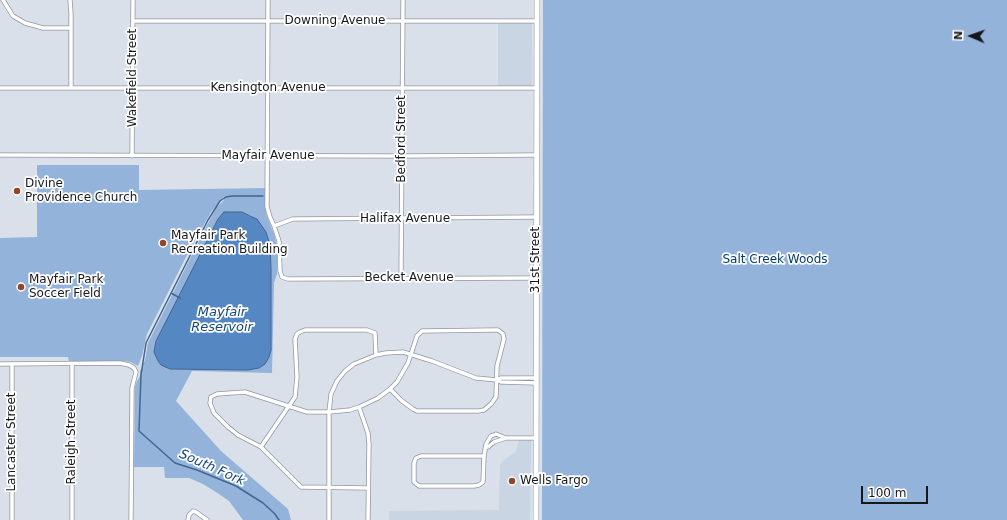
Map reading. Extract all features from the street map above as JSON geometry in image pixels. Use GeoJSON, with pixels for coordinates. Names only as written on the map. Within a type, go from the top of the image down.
{"type":"FeatureCollection","features":[{"type":"Feature","properties":{"kind":"main road","name":"31st Street"},"geometry":{"type":"LineString","coordinates":[[536,520],[537,0]]}},
{"type":"Feature","properties":{"kind":"street"},"geometry":{"type":"LineString","coordinates":[[3,0],[13,16],[25,24],[43,28],[71,28]]}},
{"type":"Feature","properties":{"kind":"street"},"geometry":{"type":"LineString","coordinates":[[70,0],[71,88]]}},
{"type":"Feature","properties":{"kind":"street","name":"Wakefield Street"},"geometry":{"type":"LineString","coordinates":[[132,156],[133,0]]}},
{"type":"Feature","properties":{"kind":"street"},"geometry":{"type":"LineString","coordinates":[[268,0],[267,208],[274,226]]}},
{"type":"Feature","properties":{"kind":"street","name":"Bedford Street"},"geometry":{"type":"LineString","coordinates":[[401,278],[403,0]]}},
{"type":"Feature","properties":{"kind":"street","name":"Downing Avenue"},"geometry":{"type":"LineString","coordinates":[[133,21],[537,21]]}},
{"type":"Feature","properties":{"kind":"street","name":"Kensington Avenue"},"geometry":{"type":"LineString","coordinates":[[0,88],[536,88]]}},
{"type":"Feature","properties":{"kind":"street","name":"Mayfair Avenue"},"geometry":{"type":"LineString","coordinates":[[0,155],[536,155]]}},
{"type":"Feature","properties":{"kind":"street","name":"Halifax Avenue"},"geometry":{"type":"LineString","coordinates":[[274,226],[293,219],[536,217]]}},
{"type":"Feature","properties":{"kind":"street","name":"Becket Avenue"},"geometry":{"type":"LineString","coordinates":[[274,226],[280,246],[280,272],[282,277],[288,279],[536,278]]}},
{"type":"Feature","properties":{"kind":"street"},"geometry":{"type":"LineString","coordinates":[[261,446],[295,397],[297,390],[297,377],[295,339],[300,332],[304,330],[367,330],[376,333],[376,355]]}},
{"type":"Feature","properties":{"kind":"street"},"geometry":{"type":"LineString","coordinates":[[368,488],[301,487],[261,446],[238,434],[221,420],[211,408],[211,397],[217,394],[245,392],[307,412],[329,412],[359,407],[378,398],[390,389],[404,371],[412,354],[417,336],[422,331],[498,330],[503,334],[504,339],[497,366],[496,397],[491,404],[481,411],[417,411],[413,410],[390,389]]}},
{"type":"Feature","properties":{"kind":"street"},"geometry":{"type":"LineString","coordinates":[[329,520],[329,412],[331,394],[337,381],[345,371],[354,364],[376,355],[403,352],[476,378],[497,380],[500,378],[536,380]]}},
{"type":"Feature","properties":{"kind":"street"},"geometry":{"type":"LineString","coordinates":[[0,364],[124,364],[132,366],[136,372],[132,388],[131,520]]}},
{"type":"Feature","properties":{"kind":"street","name":"Lancaster Street"},"geometry":{"type":"LineString","coordinates":[[12,364],[12,520]]}},
{"type":"Feature","properties":{"kind":"street","name":"Raleigh Street"},"geometry":{"type":"LineString","coordinates":[[72,364],[72,520]]}},
{"type":"Feature","properties":{"kind":"street"},"geometry":{"type":"LineString","coordinates":[[359,407],[368,433],[368,520]]}},
{"type":"Feature","properties":{"kind":"street"},"geometry":{"type":"LineString","coordinates":[[484,456],[418,457],[414,463],[414,482],[421,486],[479,485],[483,482],[484,456],[488,439],[492,435],[496,434],[506,438]]}},
{"type":"Feature","properties":{"kind":"street"},"geometry":{"type":"LineString","coordinates":[[486,447],[494,442],[506,438],[536,438]]}},
{"type":"Feature","properties":{"kind":"street"},"geometry":{"type":"LineString","coordinates":[[188,520],[188,515],[194,511],[207,520]]}},
{"type":"Feature","properties":{"kind":"shaded area"},"geometry":{"type":"Polygon","coordinates":[[[498,20],[532,21],[532,89],[498,89],[498,20]]]}},
{"type":"Feature","properties":{"kind":"shaded area"},"geometry":{"type":"Polygon","coordinates":[[[519,439],[531,439],[530,520],[389,520],[389,511],[499,510],[500,465],[505,459],[516,452],[519,439]]]}},
{"type":"Feature","properties":{"kind":"green space","name":"Salt Creek Woods"},"geometry":{"type":"Polygon","coordinates":[[[543,0],[1007,0],[1007,520],[542,520],[543,0]]]}},
{"type":"Feature","properties":{"kind":"green space"},"geometry":{"type":"Polygon","coordinates":[[[37,165],[139,165],[139,190],[265,188],[266,214],[277,246],[277,274],[274,283],[272,373],[192,371],[176,401],[221,451],[288,509],[291,520],[243,520],[229,501],[203,484],[189,478],[165,478],[164,467],[134,467],[135,387],[145,360],[148,343],[207,225],[217,207],[224,200],[224,197],[211,212],[186,257],[147,334],[138,366],[131,362],[123,361],[69,361],[68,357],[0,357],[0,238],[37,237],[37,165]]]}},
{"type":"Feature","properties":{"kind":"water","name":"Mayfair Reservoir"},"geometry":{"type":"Polygon","coordinates":[[[224,212],[242,212],[257,219],[266,232],[270,245],[271,268],[271,350],[269,357],[265,364],[259,368],[248,370],[170,369],[161,365],[158,361],[154,352],[156,341],[218,219],[224,212]]]}},
{"type":"Feature","properties":{"kind":"waterway","name":"South Fork"},"geometry":{"type":"LineString","coordinates":[[263,196],[226,197],[220,201],[208,220],[146,343],[141,375],[139,431],[175,463],[197,470],[236,486],[263,503],[279,520]]}},
{"type":"Feature","properties":{"kind":"waterway"},"geometry":{"type":"LineString","coordinates":[[171,293],[180,298]]}},
{"type":"Feature","properties":{"kind":"place","name":"Divine Providence Church"},"geometry":{"type":"Point","coordinates":[17,191]}},
{"type":"Feature","properties":{"kind":"place","name":"Mayfair Park Recreation Building"},"geometry":{"type":"Point","coordinates":[163,243]}},
{"type":"Feature","properties":{"kind":"place","name":"Mayfair Park Soccer Field"},"geometry":{"type":"Point","coordinates":[21,287]}},
{"type":"Feature","properties":{"kind":"place","name":"Wells Fargo"},"geometry":{"type":"Point","coordinates":[512,481]}}]}
